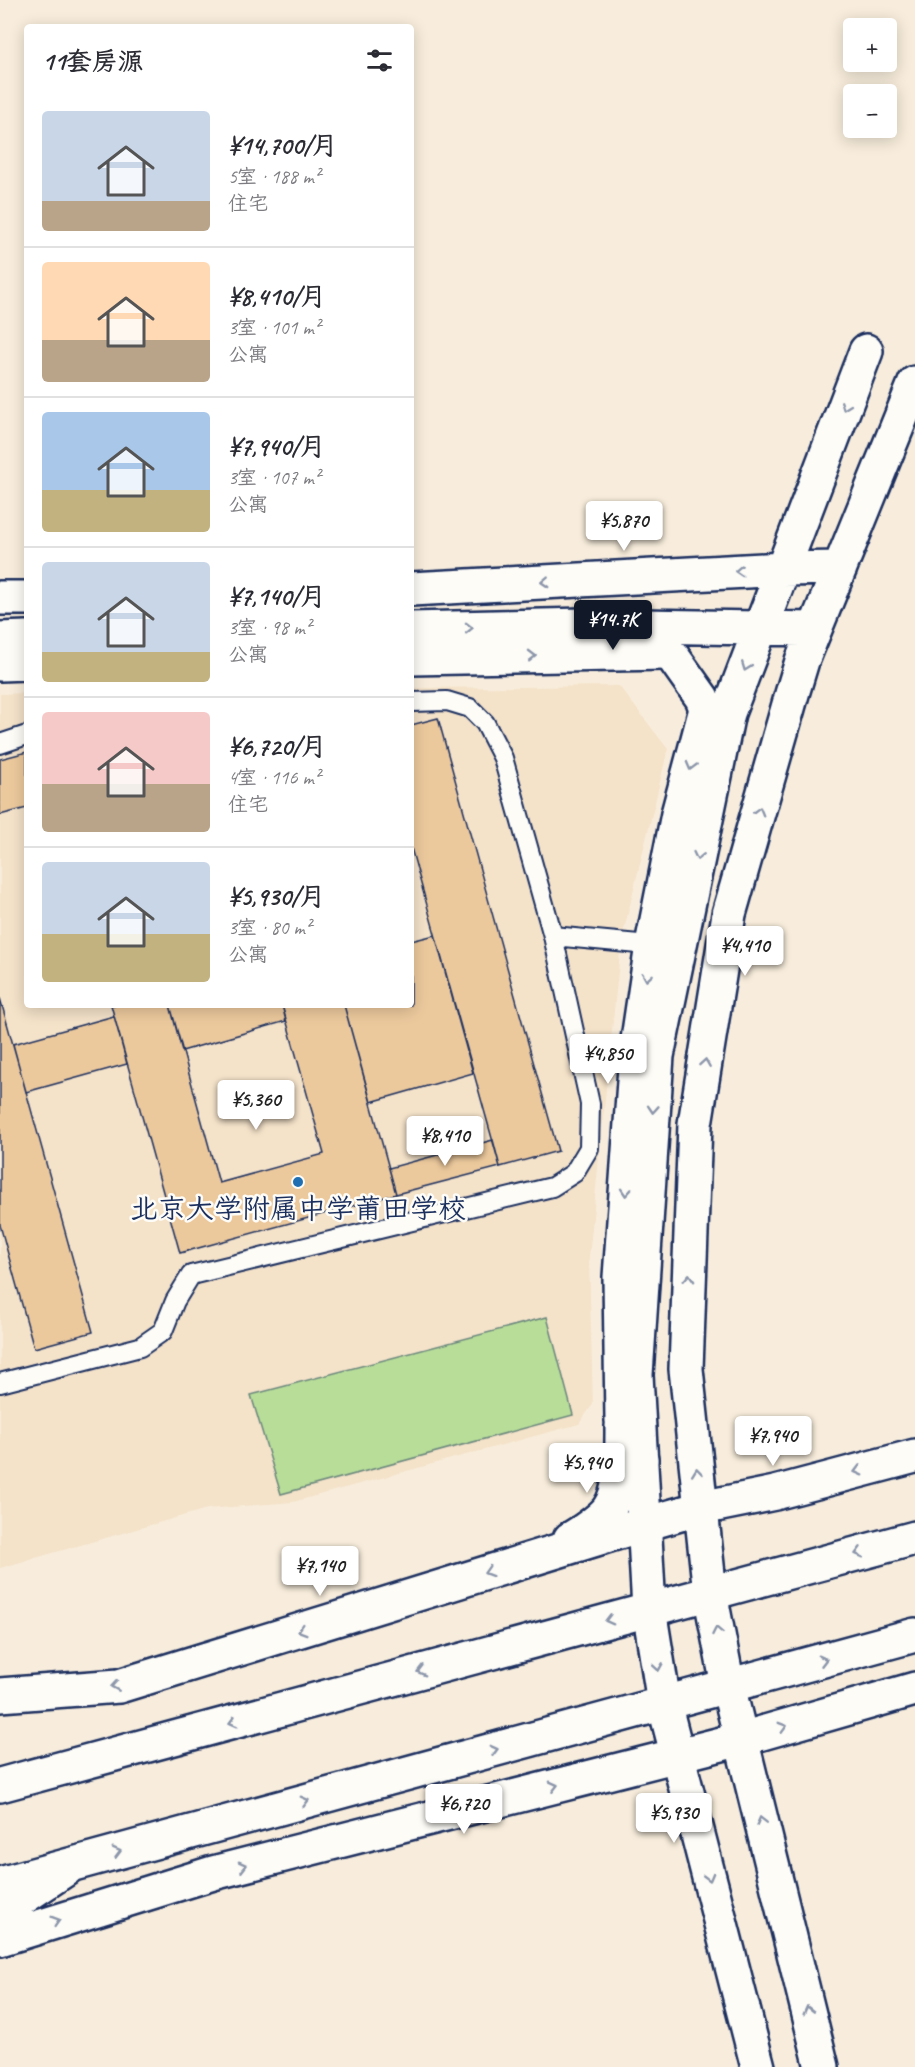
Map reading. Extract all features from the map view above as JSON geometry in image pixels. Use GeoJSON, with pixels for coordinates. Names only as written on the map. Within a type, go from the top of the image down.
{"type":"FeatureCollection","features":[{"type":"Feature","properties":{"kind":"street"},"geometry":{"type":"LineString","coordinates":[[537,1557],[578,1535],[608,1510],[615,1492],[622,1459],[620,1277],[636,1053],[716,769],[728,713],[866,351]]}},
{"type":"Feature","properties":{"kind":"street"},"geometry":{"type":"LineString","coordinates":[[822,2067],[728,1686],[710,1593],[686,1368],[695,1124],[729,914],[799,672],[915,383]]}},
{"type":"Feature","properties":{"kind":"street"},"geometry":{"type":"LineString","coordinates":[[414,589],[840,568]]}},
{"type":"Feature","properties":{"kind":"street"},"geometry":{"type":"LineString","coordinates":[[0,598],[24,598]]}},
{"type":"Feature","properties":{"kind":"street"},"geometry":{"type":"LineString","coordinates":[[414,629],[599,625],[815,629]]}},
{"type":"Feature","properties":{"kind":"street"},"geometry":{"type":"LineString","coordinates":[[599,625],[640,638],[673,657],[702,698],[716,735],[716,769]]}},
{"type":"Feature","properties":{"kind":"street"},"geometry":{"type":"LineString","coordinates":[[0,639],[24,638]]}},
{"type":"Feature","properties":{"kind":"street"},"geometry":{"type":"LineString","coordinates":[[414,658],[665,653]]}},
{"type":"Feature","properties":{"kind":"street"},"geometry":{"type":"LineString","coordinates":[[0,664],[24,663]]}},
{"type":"Feature","properties":{"kind":"street"},"geometry":{"type":"LineString","coordinates":[[706,709],[678,814],[657,1056],[636,1375],[649,1610],[664,1703],[758,2067]]}},
{"type":"Feature","properties":{"kind":"street"},"geometry":{"type":"LineString","coordinates":[[622,1421],[641,1459]]}},
{"type":"Feature","properties":{"kind":"street"},"geometry":{"type":"LineString","coordinates":[[0,1695],[119,1686],[645,1524],[701,1508],[775,1493],[915,1456]]}},
{"type":"Feature","properties":{"kind":"street"},"geometry":{"type":"LineString","coordinates":[[0,1785],[915,1538]]}},
{"type":"Feature","properties":{"kind":"street"},"geometry":{"type":"LineString","coordinates":[[0,1884],[915,1635]]}},
{"type":"Feature","properties":{"kind":"street"},"geometry":{"type":"LineString","coordinates":[[0,1939],[213,1873],[741,1739],[915,1689]]}},
{"type":"Feature","properties":{"kind":"street"},"geometry":{"type":"LineString","coordinates":[[0,1913],[72,1864]]}},
{"type":"Feature","properties":{"kind":"lane"},"geometry":{"type":"LineString","coordinates":[[0,1383],[140,1347],[163,1331],[191,1275],[552,1187],[574,1173],[589,1148],[590,1104],[553,936],[503,758],[485,723],[470,708],[447,701],[414,702]]}},
{"type":"Feature","properties":{"kind":"lane"},"geometry":{"type":"LineString","coordinates":[[0,744],[24,736]]}},
{"type":"Feature","properties":{"kind":"lane"},"geometry":{"type":"LineString","coordinates":[[553,936],[666,946]]}},
{"type":"Feature","properties":{"kind":"shaded area","name":"北京大学附属中学莆田学校"},"geometry":{"type":"Polygon","coordinates":[[[619,686],[668,749],[621,942],[589,1257],[593,1404],[579,1424],[293,1502],[207,1509],[0,1568],[0,694],[24,693],[24,1008],[414,1008],[414,688],[619,686]]]}},
{"type":"Feature","properties":{"kind":"green space"},"geometry":{"type":"Polygon","coordinates":[[[547,1317],[573,1415],[281,1494],[251,1395],[547,1317]]]}},
{"type":"Feature","properties":{"kind":"building"},"geometry":{"type":"Polygon","coordinates":[[[438,718],[558,1151],[500,1167],[414,859],[414,724],[438,718]]]}},
{"type":"Feature","properties":{"kind":"building"},"geometry":{"type":"Polygon","coordinates":[[[24,753],[24,809],[0,815],[0,759],[24,753]]]}},
{"type":"Feature","properties":{"kind":"building"},"geometry":{"type":"Polygon","coordinates":[[[435,935],[473,1073],[371,1102],[345,1008],[414,1008],[414,940],[435,935]]]}},
{"type":"Feature","properties":{"kind":"building"},"geometry":{"type":"Polygon","coordinates":[[[0,998],[93,1332],[34,1348],[0,1225],[0,998]]]}},
{"type":"Feature","properties":{"kind":"building"},"geometry":{"type":"Polygon","coordinates":[[[112,1008],[171,1008],[219,1183],[324,1154],[283,1008],[345,1008],[396,1194],[180,1253],[112,1008]]]}},
{"type":"Feature","properties":{"kind":"building"},"geometry":{"type":"Polygon","coordinates":[[[171,1008],[283,1008],[286,1021],[182,1051],[171,1008]]]}},
{"type":"Feature","properties":{"kind":"building"},"geometry":{"type":"Polygon","coordinates":[[[114,1016],[127,1064],[26,1092],[13,1044],[114,1016]]]}},
{"type":"Feature","properties":{"kind":"building"},"geometry":{"type":"Polygon","coordinates":[[[493,1140],[500,1167],[396,1194],[389,1168],[493,1140]]]}},
{"type":"Feature","properties":{"kind":"place","name":"北京大学附属中学莆田学校"},"geometry":{"type":"Point","coordinates":[298,1182]}}]}
